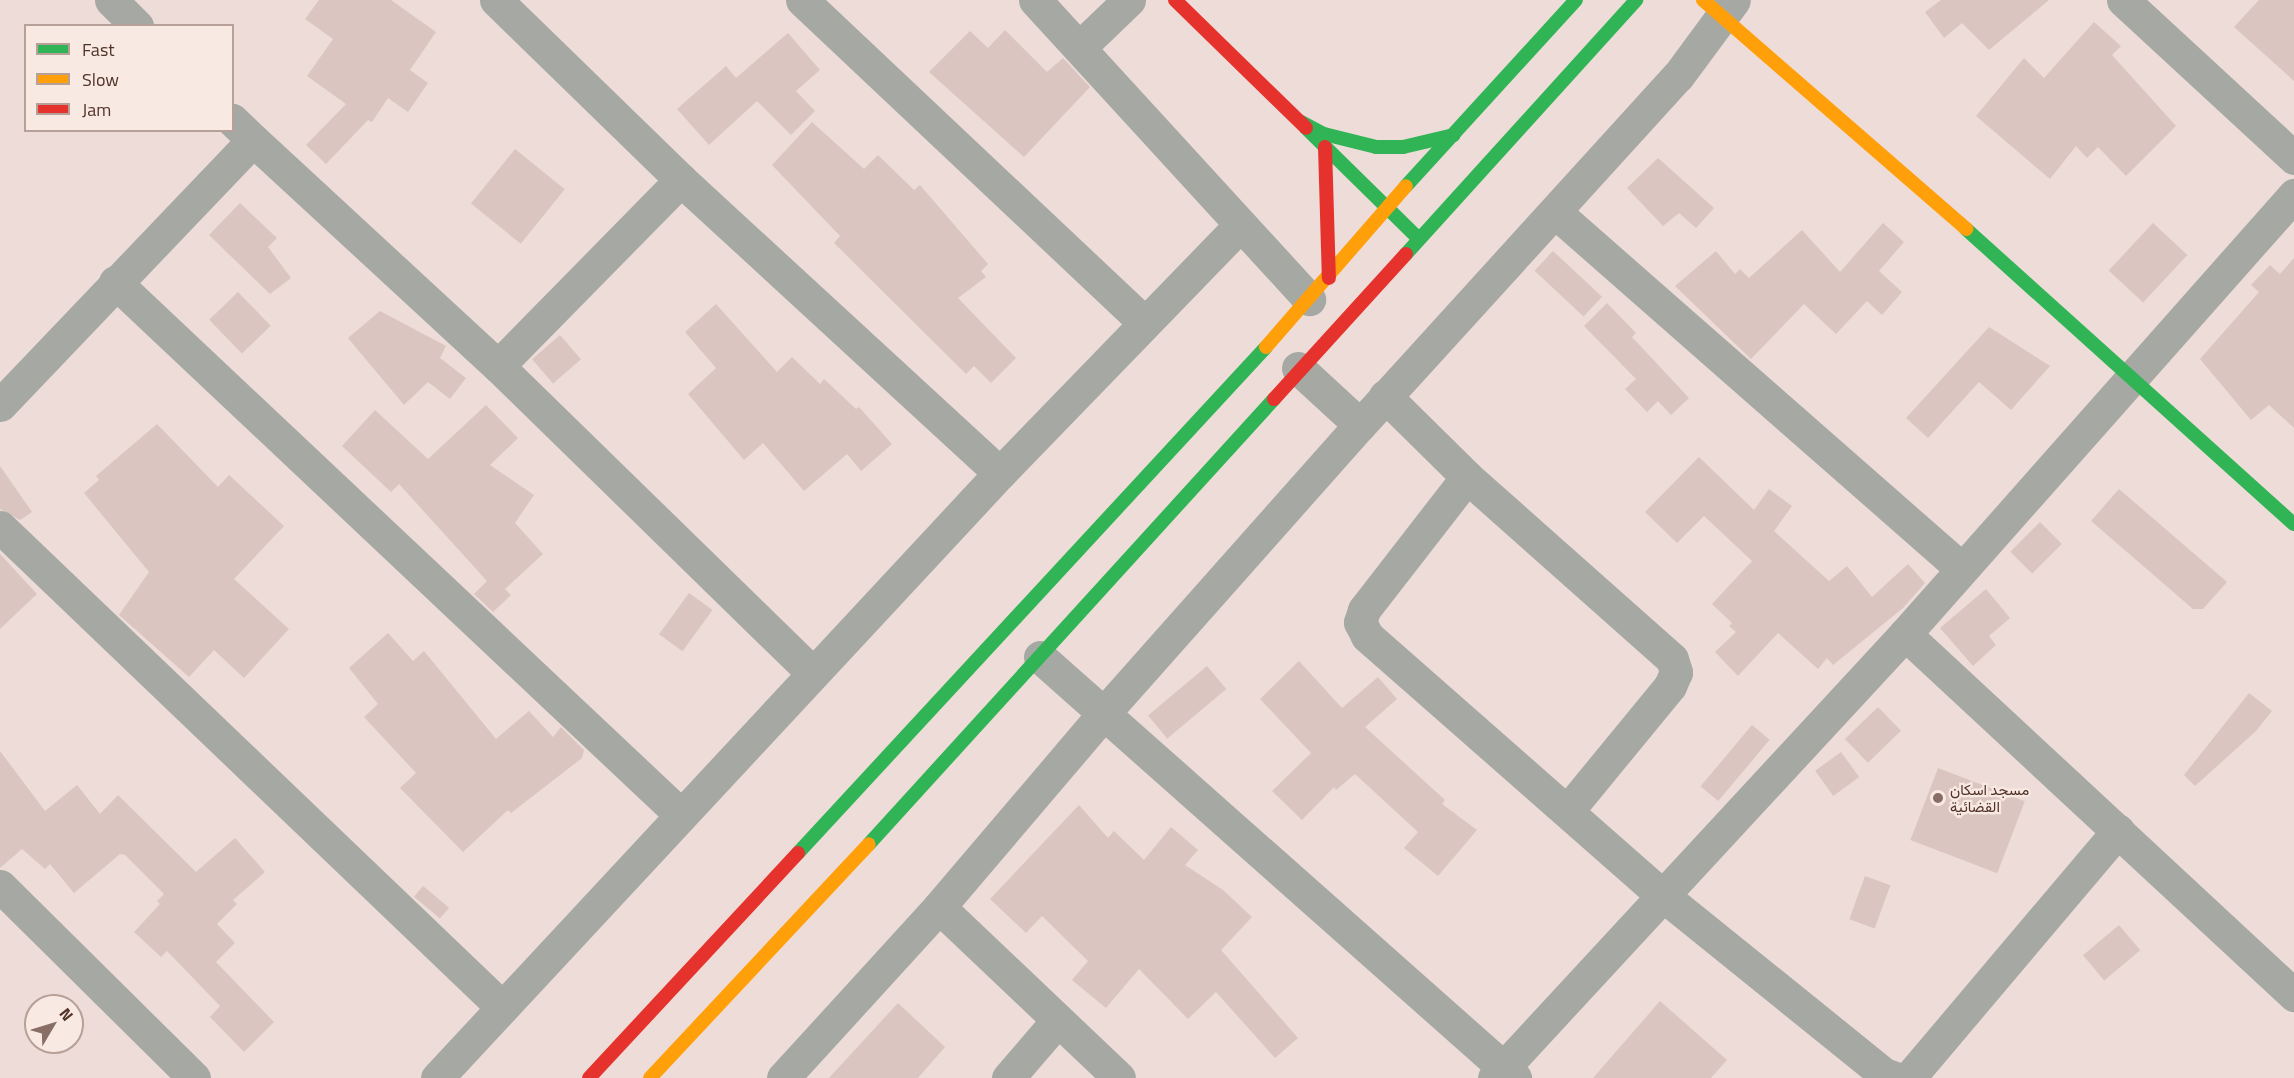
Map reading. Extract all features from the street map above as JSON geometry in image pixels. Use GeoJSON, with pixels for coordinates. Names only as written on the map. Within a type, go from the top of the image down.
{"type":"FeatureCollection","features":[{"type":"Feature","properties":{"kind":"main road"},"geometry":{"type":"LineString","coordinates":[[1175,0],[1419,239]]}},
{"type":"Feature","properties":{"kind":"main road"},"geometry":{"type":"LineString","coordinates":[[589,1078],[852,798],[1319,288],[1386,208],[1576,0]]}},
{"type":"Feature","properties":{"kind":"main road"},"geometry":{"type":"LineString","coordinates":[[650,1078],[1041,657],[1298,368],[1419,239],[1636,0]]}},
{"type":"Feature","properties":{"kind":"main road"},"geometry":{"type":"LineString","coordinates":[[1720,5],[2294,524]]}},
{"type":"Feature","properties":{"kind":"main road"},"geometry":{"type":"LineString","coordinates":[[1301,122],[1324,134],[1376,147],[1402,147],[1454,135]]}},
{"type":"Feature","properties":{"kind":"main road"},"geometry":{"type":"LineString","coordinates":[[1319,288],[1325,147]]}},
{"type":"Feature","properties":{"kind":"street"},"geometry":{"type":"LineString","coordinates":[[111,0],[135,24]]}},
{"type":"Feature","properties":{"kind":"street"},"geometry":{"type":"LineString","coordinates":[[496,0],[681,180],[1000,473]]}},
{"type":"Feature","properties":{"kind":"street"},"geometry":{"type":"LineString","coordinates":[[802,0],[1145,323]]}},
{"type":"Feature","properties":{"kind":"street"},"geometry":{"type":"LineString","coordinates":[[1035,0],[1080,47],[1239,226],[1319,288]]}},
{"type":"Feature","properties":{"kind":"street"},"geometry":{"type":"LineString","coordinates":[[1080,47],[1129,0]]}},
{"type":"Feature","properties":{"kind":"street"},"geometry":{"type":"LineString","coordinates":[[2123,0],[2294,158]]}},
{"type":"Feature","properties":{"kind":"street"},"geometry":{"type":"LineString","coordinates":[[783,1078],[939,907],[1104,713],[1385,396],[1678,76],[1720,5]]}},
{"type":"Feature","properties":{"kind":"street"},"geometry":{"type":"LineString","coordinates":[[0,405],[115,282],[243,130],[498,366],[813,673]]}},
{"type":"Feature","properties":{"kind":"street"},"geometry":{"type":"LineString","coordinates":[[498,366],[681,180]]}},
{"type":"Feature","properties":{"kind":"street"},"geometry":{"type":"LineString","coordinates":[[1041,657],[1504,1074],[1660,894],[1905,634],[2294,195]]}},
{"type":"Feature","properties":{"kind":"street"},"geometry":{"type":"LineString","coordinates":[[1555,212],[1962,569]]}},
{"type":"Feature","properties":{"kind":"street"},"geometry":{"type":"LineString","coordinates":[[437,1078],[680,814],[1000,473],[1239,226]]}},
{"type":"Feature","properties":{"kind":"street"},"geometry":{"type":"LineString","coordinates":[[115,282],[680,814]]}},
{"type":"Feature","properties":{"kind":"street"},"geometry":{"type":"LineString","coordinates":[[1298,368],[1360,424]]}},
{"type":"Feature","properties":{"kind":"street"},"geometry":{"type":"LineString","coordinates":[[1385,396],[1467,477],[1672,659],[1676,672],[1670,686],[1568,810]]}},
{"type":"Feature","properties":{"kind":"street"},"geometry":{"type":"LineString","coordinates":[[1467,477],[1364,610],[1360,622],[1367,636],[1568,810],[1660,894],[1884,1074],[1895,1078]]}},
{"type":"Feature","properties":{"kind":"street"},"geometry":{"type":"LineString","coordinates":[[0,527],[502,1007]]}},
{"type":"Feature","properties":{"kind":"street"},"geometry":{"type":"LineString","coordinates":[[1905,634],[2294,995]]}},
{"type":"Feature","properties":{"kind":"street"},"geometry":{"type":"LineString","coordinates":[[1909,1078],[2118,831]]}},
{"type":"Feature","properties":{"kind":"street"},"geometry":{"type":"LineString","coordinates":[[0,886],[194,1078]]}},
{"type":"Feature","properties":{"kind":"street"},"geometry":{"type":"LineString","coordinates":[[939,907],[1119,1078]]}},
{"type":"Feature","properties":{"kind":"street"},"geometry":{"type":"LineString","coordinates":[[1008,1078],[1057,1021]]}},
{"type":"Feature","properties":{"kind":"building"},"geometry":{"type":"Polygon","coordinates":[[[319,0],[391,0],[436,32],[410,70],[428,83],[408,112],[388,98],[372,122],[368,120],[326,164],[306,145],[346,104],[307,76],[333,39],[305,19],[319,0]]]}},
{"type":"Feature","properties":{"kind":"building"},"geometry":{"type":"Polygon","coordinates":[[[1941,0],[2049,0],[1989,50],[1962,23],[1944,38],[1925,12],[1941,0]]]}},
{"type":"Feature","properties":{"kind":"building"},"geometry":{"type":"Polygon","coordinates":[[[2259,0],[2294,0],[2294,81],[2234,27],[2259,0]]]}},
{"type":"Feature","properties":{"kind":"building"},"geometry":{"type":"Polygon","coordinates":[[[2094,22],[2121,46],[2112,55],[2176,126],[2126,176],[2098,147],[2087,158],[2076,146],[2050,179],[1976,116],[2024,58],[2044,78],[2094,22]]]}},
{"type":"Feature","properties":{"kind":"building"},"geometry":{"type":"Polygon","coordinates":[[[1005,30],[1047,72],[1063,58],[1090,87],[1024,157],[929,72],[970,31],[988,48],[1005,30]]]}},
{"type":"Feature","properties":{"kind":"building"},"geometry":{"type":"Polygon","coordinates":[[[788,33],[820,70],[796,91],[815,111],[791,135],[757,101],[709,145],[677,109],[726,66],[736,78],[788,33]]]}},
{"type":"Feature","properties":{"kind":"building"},"geometry":{"type":"Polygon","coordinates":[[[812,122],[864,169],[878,155],[914,190],[920,185],[988,264],[981,271],[986,277],[958,298],[1016,358],[991,383],[974,366],[966,374],[834,243],[840,236],[772,165],[812,122]]]}},
{"type":"Feature","properties":{"kind":"building"},"geometry":{"type":"Polygon","coordinates":[[[515,149],[565,189],[521,244],[471,203],[515,149]]]}},
{"type":"Feature","properties":{"kind":"building"},"geometry":{"type":"Polygon","coordinates":[[[1658,158],[1714,208],[1696,228],[1679,213],[1663,226],[1627,188],[1658,158]]]}},
{"type":"Feature","properties":{"kind":"building"},"geometry":{"type":"Polygon","coordinates":[[[240,203],[277,238],[268,247],[291,278],[270,294],[209,235],[240,203]]]}},
{"type":"Feature","properties":{"kind":"building"},"geometry":{"type":"Polygon","coordinates":[[[1883,223],[1904,242],[1879,271],[1902,292],[1882,315],[1867,301],[1836,334],[1804,304],[1751,359],[1675,286],[1716,251],[1735,274],[1740,269],[1749,278],[1802,230],[1840,272],[1883,223]]]}},
{"type":"Feature","properties":{"kind":"building"},"geometry":{"type":"Polygon","coordinates":[[[2153,223],[2187,255],[2143,303],[2109,271],[2153,223]]]}},
{"type":"Feature","properties":{"kind":"building"},"geometry":{"type":"Polygon","coordinates":[[[1553,251],[1602,297],[1584,316],[1535,271],[1553,251]]]}},
{"type":"Feature","properties":{"kind":"building"},"geometry":{"type":"Polygon","coordinates":[[[2294,258],[2294,428],[2269,405],[2251,420],[2200,359],[2259,292],[2251,285],[2270,265],[2280,274],[2294,258]]]}},
{"type":"Feature","properties":{"kind":"building"},"geometry":{"type":"Polygon","coordinates":[[[238,292],[271,326],[242,354],[209,320],[238,292]]]}},
{"type":"Feature","properties":{"kind":"building"},"geometry":{"type":"Polygon","coordinates":[[[1607,303],[1636,333],[1632,337],[1689,398],[1671,415],[1658,401],[1647,412],[1625,389],[1636,379],[1584,326],[1607,303]]]}},
{"type":"Feature","properties":{"kind":"building"},"geometry":{"type":"Polygon","coordinates":[[[716,304],[777,372],[792,357],[820,384],[824,379],[856,409],[859,407],[892,444],[861,471],[847,454],[804,491],[763,443],[744,460],[688,394],[716,368],[685,332],[716,304]]]}},
{"type":"Feature","properties":{"kind":"building"},"geometry":{"type":"Polygon","coordinates":[[[380,311],[446,346],[440,358],[466,378],[450,399],[428,382],[404,405],[348,338],[380,311]]]}},
{"type":"Feature","properties":{"kind":"building"},"geometry":{"type":"Polygon","coordinates":[[[1989,327],[2050,366],[2011,410],[1979,382],[1928,438],[1906,418],[1989,327]]]}},
{"type":"Feature","properties":{"kind":"building"},"geometry":{"type":"Polygon","coordinates":[[[560,335],[581,359],[553,383],[532,359],[560,335]]]}},
{"type":"Feature","properties":{"kind":"building"},"geometry":{"type":"Polygon","coordinates":[[[486,405],[518,438],[490,465],[534,495],[515,523],[543,554],[505,589],[511,595],[493,612],[474,594],[487,581],[399,484],[391,492],[342,446],[375,410],[428,459],[486,405]]]}},
{"type":"Feature","properties":{"kind":"building"},"geometry":{"type":"Polygon","coordinates":[[[157,424],[218,487],[229,475],[284,526],[234,579],[289,629],[244,678],[214,650],[189,677],[119,615],[149,572],[84,493],[99,480],[96,476],[157,424]]]}},
{"type":"Feature","properties":{"kind":"building"},"geometry":{"type":"Polygon","coordinates":[[[1699,457],[1754,510],[1769,489],[1792,506],[1774,531],[1829,581],[1847,566],[1872,597],[1908,564],[1925,583],[1903,608],[1833,665],[1827,658],[1818,669],[1778,633],[1738,676],[1715,652],[1736,632],[1729,626],[1732,623],[1712,604],[1752,561],[1704,516],[1677,543],[1645,512],[1699,457]]]}},
{"type":"Feature","properties":{"kind":"building"},"geometry":{"type":"Polygon","coordinates":[[[0,466],[32,512],[20,520],[0,509],[0,466]]]}},
{"type":"Feature","properties":{"kind":"building"},"geometry":{"type":"Polygon","coordinates":[[[2119,489],[2227,582],[2203,609],[2193,609],[2091,521],[2119,489]]]}},
{"type":"Feature","properties":{"kind":"building"},"geometry":{"type":"Polygon","coordinates":[[[2040,522],[2062,544],[2032,574],[2010,552],[2040,522]]]}},
{"type":"Feature","properties":{"kind":"building"},"geometry":{"type":"Polygon","coordinates":[[[0,554],[37,594],[0,629],[0,554]]]}},
{"type":"Feature","properties":{"kind":"building"},"geometry":{"type":"Polygon","coordinates":[[[1986,589],[2010,618],[1989,636],[1996,645],[1973,666],[1940,628],[1986,589]]]}},
{"type":"Feature","properties":{"kind":"building"},"geometry":{"type":"Polygon","coordinates":[[[689,593],[712,610],[682,651],[659,634],[689,593]]]}},
{"type":"Feature","properties":{"kind":"building"},"geometry":{"type":"Polygon","coordinates":[[[388,633],[413,661],[424,651],[496,739],[529,711],[553,737],[561,727],[584,750],[582,758],[511,813],[508,810],[463,852],[400,788],[416,773],[364,717],[378,704],[349,668],[388,633]]]}},
{"type":"Feature","properties":{"kind":"building"},"geometry":{"type":"Polygon","coordinates":[[[1299,661],[1342,708],[1378,677],[1397,699],[1365,727],[1445,800],[1442,804],[1477,830],[1438,876],[1404,848],[1418,832],[1355,774],[1336,790],[1334,787],[1302,820],[1272,791],[1311,753],[1260,699],[1299,661]]]}},
{"type":"Feature","properties":{"kind":"building"},"geometry":{"type":"Polygon","coordinates":[[[1207,666],[1226,689],[1167,738],[1148,715],[1207,666]]]}},
{"type":"Feature","properties":{"kind":"building"},"geometry":{"type":"Polygon","coordinates":[[[2249,693],[2272,711],[2256,731],[2195,786],[2184,775],[2249,693]]]}},
{"type":"Feature","properties":{"kind":"building"},"geometry":{"type":"Polygon","coordinates":[[[1878,707],[1901,731],[1868,763],[1845,739],[1878,707]]]}},
{"type":"Feature","properties":{"kind":"building"},"geometry":{"type":"Polygon","coordinates":[[[1752,725],[1770,740],[1718,801],[1701,786],[1752,725]]]}},
{"type":"Feature","properties":{"kind":"building"},"geometry":{"type":"Polygon","coordinates":[[[0,751],[45,811],[77,785],[100,814],[118,795],[196,872],[235,838],[265,872],[233,900],[237,904],[217,924],[235,943],[216,962],[274,1022],[244,1052],[210,1017],[220,1006],[167,951],[161,957],[134,932],[160,904],[157,901],[164,894],[125,855],[120,854],[74,893],[50,864],[45,869],[22,849],[0,868],[0,751]]]}},
{"type":"Feature","properties":{"kind":"building"},"geometry":{"type":"Polygon","coordinates":[[[1841,752],[1859,777],[1833,796],[1815,771],[1841,752]]]}},
{"type":"Feature","properties":{"kind":"building"},"geometry":{"type":"Polygon","coordinates":[[[1938,768],[2025,801],[1997,873],[1910,840],[1938,768]]]}},
{"type":"Feature","properties":{"kind":"building"},"geometry":{"type":"Polygon","coordinates":[[[1079,805],[1108,838],[1114,831],[1144,860],[1171,827],[1198,850],[1185,865],[1223,890],[1252,917],[1221,950],[1298,1038],[1275,1058],[1216,992],[1188,1019],[1139,969],[1106,1008],[1072,980],[1088,961],[1042,916],[1026,933],[990,899],[1079,805]]]}},
{"type":"Feature","properties":{"kind":"building"},"geometry":{"type":"Polygon","coordinates":[[[1865,876],[1890,885],[1875,928],[1849,919],[1865,876]]]}},
{"type":"Feature","properties":{"kind":"building"},"geometry":{"type":"Polygon","coordinates":[[[423,886],[449,908],[440,919],[414,897],[423,886]]]}},
{"type":"Feature","properties":{"kind":"building"},"geometry":{"type":"Polygon","coordinates":[[[2119,925],[2140,950],[2104,980],[2083,955],[2119,925]]]}},
{"type":"Feature","properties":{"kind":"building"},"geometry":{"type":"Polygon","coordinates":[[[1660,1001],[1727,1060],[1711,1078],[1593,1078],[1660,1001]]]}},
{"type":"Feature","properties":{"kind":"building"},"geometry":{"type":"Polygon","coordinates":[[[898,1003],[945,1047],[918,1078],[829,1078],[898,1003]]]}},
{"type":"Feature","properties":{"kind":"traffic: fast"},"geometry":{"type":"LineString","coordinates":[[1406,186],[1576,0]]}},
{"type":"Feature","properties":{"kind":"traffic: fast"},"geometry":{"type":"LineString","coordinates":[[1406,254],[1636,0]]}},
{"type":"Feature","properties":{"kind":"traffic: fast"},"geometry":{"type":"LineString","coordinates":[[1301,122],[1324,134],[1376,147],[1403,147],[1454,135]]}},
{"type":"Feature","properties":{"kind":"traffic: fast"},"geometry":{"type":"LineString","coordinates":[[1306,128],[1419,239]]}},
{"type":"Feature","properties":{"kind":"traffic: fast"},"geometry":{"type":"LineString","coordinates":[[1966,229],[2294,524]]}},
{"type":"Feature","properties":{"kind":"traffic: fast"},"geometry":{"type":"LineString","coordinates":[[798,853],[1266,347]]}},
{"type":"Feature","properties":{"kind":"traffic: fast"},"geometry":{"type":"LineString","coordinates":[[869,844],[1274,399]]}},
{"type":"Feature","properties":{"kind":"traffic: slow"},"geometry":{"type":"LineString","coordinates":[[1703,0],[1966,229]]}},
{"type":"Feature","properties":{"kind":"traffic: slow"},"geometry":{"type":"LineString","coordinates":[[1266,347],[1406,186]]}},
{"type":"Feature","properties":{"kind":"traffic: slow"},"geometry":{"type":"LineString","coordinates":[[650,1078],[869,844]]}},
{"type":"Feature","properties":{"kind":"traffic: jam"},"geometry":{"type":"LineString","coordinates":[[1175,0],[1306,128]]}},
{"type":"Feature","properties":{"kind":"traffic: jam"},"geometry":{"type":"LineString","coordinates":[[1325,147],[1329,278]]}},
{"type":"Feature","properties":{"kind":"traffic: jam"},"geometry":{"type":"LineString","coordinates":[[1274,399],[1406,254]]}},
{"type":"Feature","properties":{"kind":"traffic: jam"},"geometry":{"type":"LineString","coordinates":[[589,1078],[798,853]]}},
{"type":"Feature","properties":{"kind":"place","name":"مسجد اسكان القضائية"},"geometry":{"type":"Point","coordinates":[1938,798]}}]}
